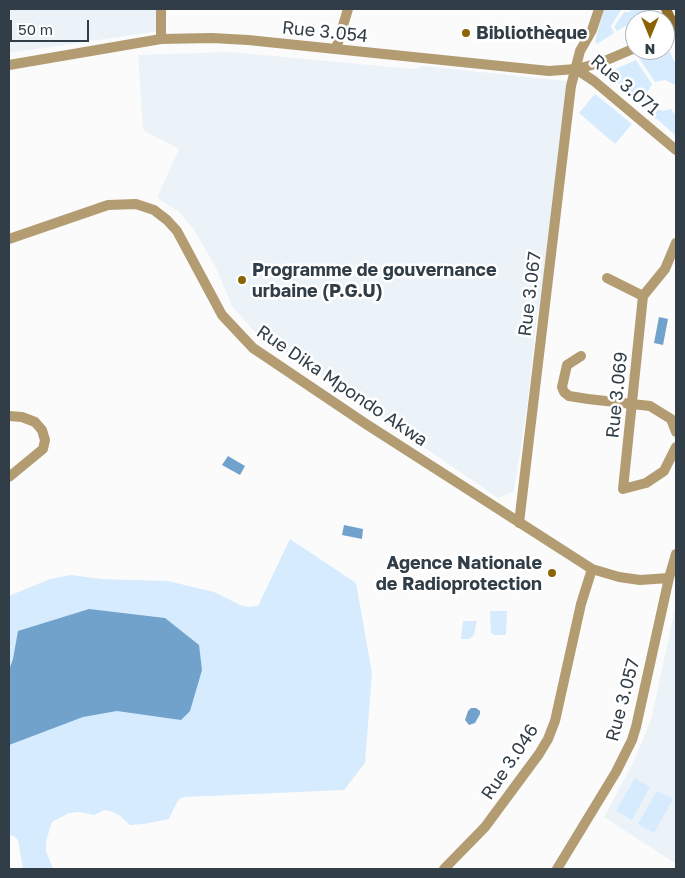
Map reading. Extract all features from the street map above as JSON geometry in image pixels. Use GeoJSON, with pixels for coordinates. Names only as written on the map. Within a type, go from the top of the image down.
{"type":"FeatureCollection","features":[{"type":"Feature","properties":{"kind":"street"},"geometry":{"type":"LineString","coordinates":[[161,9],[161,39]]}},
{"type":"Feature","properties":{"kind":"street"},"geometry":{"type":"LineString","coordinates":[[336,49],[348,9]]}},
{"type":"Feature","properties":{"kind":"street","name":"Rue 3.071"},"geometry":{"type":"LineString","coordinates":[[599,9],[592,30],[580,51],[576,69],[594,81],[676,150]]}},
{"type":"Feature","properties":{"kind":"street","name":"Rue 3.054"},"geometry":{"type":"LineString","coordinates":[[9,65],[161,39],[212,38],[248,40],[550,71],[576,69],[600,63],[625,52]]}},
{"type":"Feature","properties":{"kind":"street","name":"Rue 3.067"},"geometry":{"type":"LineString","coordinates":[[519,522],[571,86],[576,69]]}},
{"type":"Feature","properties":{"kind":"street","name":"Rue Dika Mpondo Akwa"},"geometry":{"type":"LineString","coordinates":[[9,239],[108,205],[136,204],[154,210],[177,230],[222,315],[253,348],[366,424],[592,569],[611,575],[640,580],[669,578]]}},
{"type":"Feature","properties":{"kind":"street"},"geometry":{"type":"LineString","coordinates":[[606,278],[643,296],[665,269],[676,243]]}},
{"type":"Feature","properties":{"kind":"street","name":"Rue 3.069"},"geometry":{"type":"LineString","coordinates":[[643,296],[624,489],[646,483],[664,472],[676,447]]}},
{"type":"Feature","properties":{"kind":"street"},"geometry":{"type":"LineString","coordinates":[[581,356],[567,365],[562,387],[568,396],[632,404]]}},
{"type":"Feature","properties":{"kind":"street","name":"Rue 3.069"},"geometry":{"type":"LineString","coordinates":[[632,404],[650,406],[671,419],[676,432]]}},
{"type":"Feature","properties":{"kind":"street"},"geometry":{"type":"LineString","coordinates":[[9,416],[22,417],[35,422],[42,430],[45,440],[43,449],[9,477]]}},
{"type":"Feature","properties":{"kind":"street","name":"Rue 3.057"},"geometry":{"type":"LineString","coordinates":[[557,869],[616,772],[632,740],[676,554]]}},
{"type":"Feature","properties":{"kind":"street","name":"Rue 3.046"},"geometry":{"type":"LineString","coordinates":[[444,869],[485,827],[548,739],[555,721],[581,604],[592,569]]}},
{"type":"Feature","properties":{"kind":"shaded area"},"geometry":{"type":"Polygon","coordinates":[[[9,9],[160,9],[160,31],[9,53],[9,9]]]}},
{"type":"Feature","properties":{"kind":"shaded area"},"geometry":{"type":"Polygon","coordinates":[[[604,9],[621,10],[611,26],[614,33],[597,44],[595,41],[604,9]]]}},
{"type":"Feature","properties":{"kind":"shaded area"},"geometry":{"type":"Polygon","coordinates":[[[624,12],[625,26],[617,31],[614,27],[624,12]]]}},
{"type":"Feature","properties":{"kind":"shaded area"},"geometry":{"type":"Polygon","coordinates":[[[230,52],[413,69],[423,66],[567,81],[541,299],[537,315],[527,407],[514,491],[498,498],[342,391],[299,359],[295,348],[286,354],[255,332],[232,306],[216,268],[195,231],[179,212],[157,198],[179,149],[146,132],[143,128],[138,55],[230,52]]]}},
{"type":"Feature","properties":{"kind":"shaded area"},"geometry":{"type":"Polygon","coordinates":[[[636,60],[652,84],[647,93],[651,105],[646,110],[606,73],[636,60]]]}},
{"type":"Feature","properties":{"kind":"shaded area"},"geometry":{"type":"Polygon","coordinates":[[[640,60],[674,60],[676,65],[675,85],[665,80],[655,82],[640,60]]]}},
{"type":"Feature","properties":{"kind":"shaded area"},"geometry":{"type":"Polygon","coordinates":[[[595,94],[632,124],[615,144],[579,113],[595,94]]]}},
{"type":"Feature","properties":{"kind":"shaded area"},"geometry":{"type":"Polygon","coordinates":[[[654,108],[663,111],[671,109],[676,116],[676,136],[649,112],[654,108]]]}},
{"type":"Feature","properties":{"kind":"shaded area"},"geometry":{"type":"Polygon","coordinates":[[[290,539],[356,583],[372,673],[365,763],[344,790],[185,797],[177,802],[169,819],[144,824],[130,825],[119,815],[105,810],[94,815],[79,812],[69,813],[52,822],[46,841],[46,851],[53,869],[23,869],[18,840],[14,836],[9,835],[9,596],[50,579],[71,575],[101,579],[168,581],[214,592],[240,605],[258,606],[290,539]]]}},
{"type":"Feature","properties":{"kind":"shaded area"},"geometry":{"type":"Polygon","coordinates":[[[676,603],[676,864],[604,817],[633,763],[651,720],[676,603]]]}},
{"type":"Feature","properties":{"kind":"shaded area"},"geometry":{"type":"Polygon","coordinates":[[[490,611],[507,611],[506,635],[494,635],[491,633],[490,611]]]}},
{"type":"Feature","properties":{"kind":"shaded area"},"geometry":{"type":"Polygon","coordinates":[[[463,621],[477,621],[474,635],[469,639],[461,639],[463,621]]]}},
{"type":"Feature","properties":{"kind":"shaded area"},"geometry":{"type":"Polygon","coordinates":[[[635,778],[650,787],[632,820],[616,811],[635,778]]]}},
{"type":"Feature","properties":{"kind":"shaded area"},"geometry":{"type":"Polygon","coordinates":[[[657,791],[673,799],[654,833],[638,824],[657,791]]]}},
{"type":"Feature","properties":{"kind":"water"},"geometry":{"type":"Polygon","coordinates":[[[659,317],[668,319],[663,345],[654,343],[659,317]]]}},
{"type":"Feature","properties":{"kind":"water"},"geometry":{"type":"Polygon","coordinates":[[[228,456],[245,466],[240,475],[222,465],[228,456]]]}},
{"type":"Feature","properties":{"kind":"water"},"geometry":{"type":"Polygon","coordinates":[[[344,525],[363,529],[362,539],[342,535],[344,525]]]}},
{"type":"Feature","properties":{"kind":"water"},"geometry":{"type":"Polygon","coordinates":[[[89,609],[165,618],[199,645],[202,670],[190,711],[181,720],[117,711],[83,717],[9,745],[9,670],[18,631],[89,609]]]}},
{"type":"Feature","properties":{"kind":"water"},"geometry":{"type":"Polygon","coordinates":[[[471,708],[476,708],[480,711],[480,714],[475,723],[469,725],[465,720],[468,711],[471,708]]]}},
{"type":"Feature","properties":{"kind":"place","name":"Bibliothèque"},"geometry":{"type":"Point","coordinates":[466,33]}},
{"type":"Feature","properties":{"kind":"place","name":"Programme de gouvernance urbaine (P.G.U)"},"geometry":{"type":"Point","coordinates":[242,280]}},
{"type":"Feature","properties":{"kind":"place","name":"Agence Nationale de Radioprotection"},"geometry":{"type":"Point","coordinates":[552,573]}}]}
